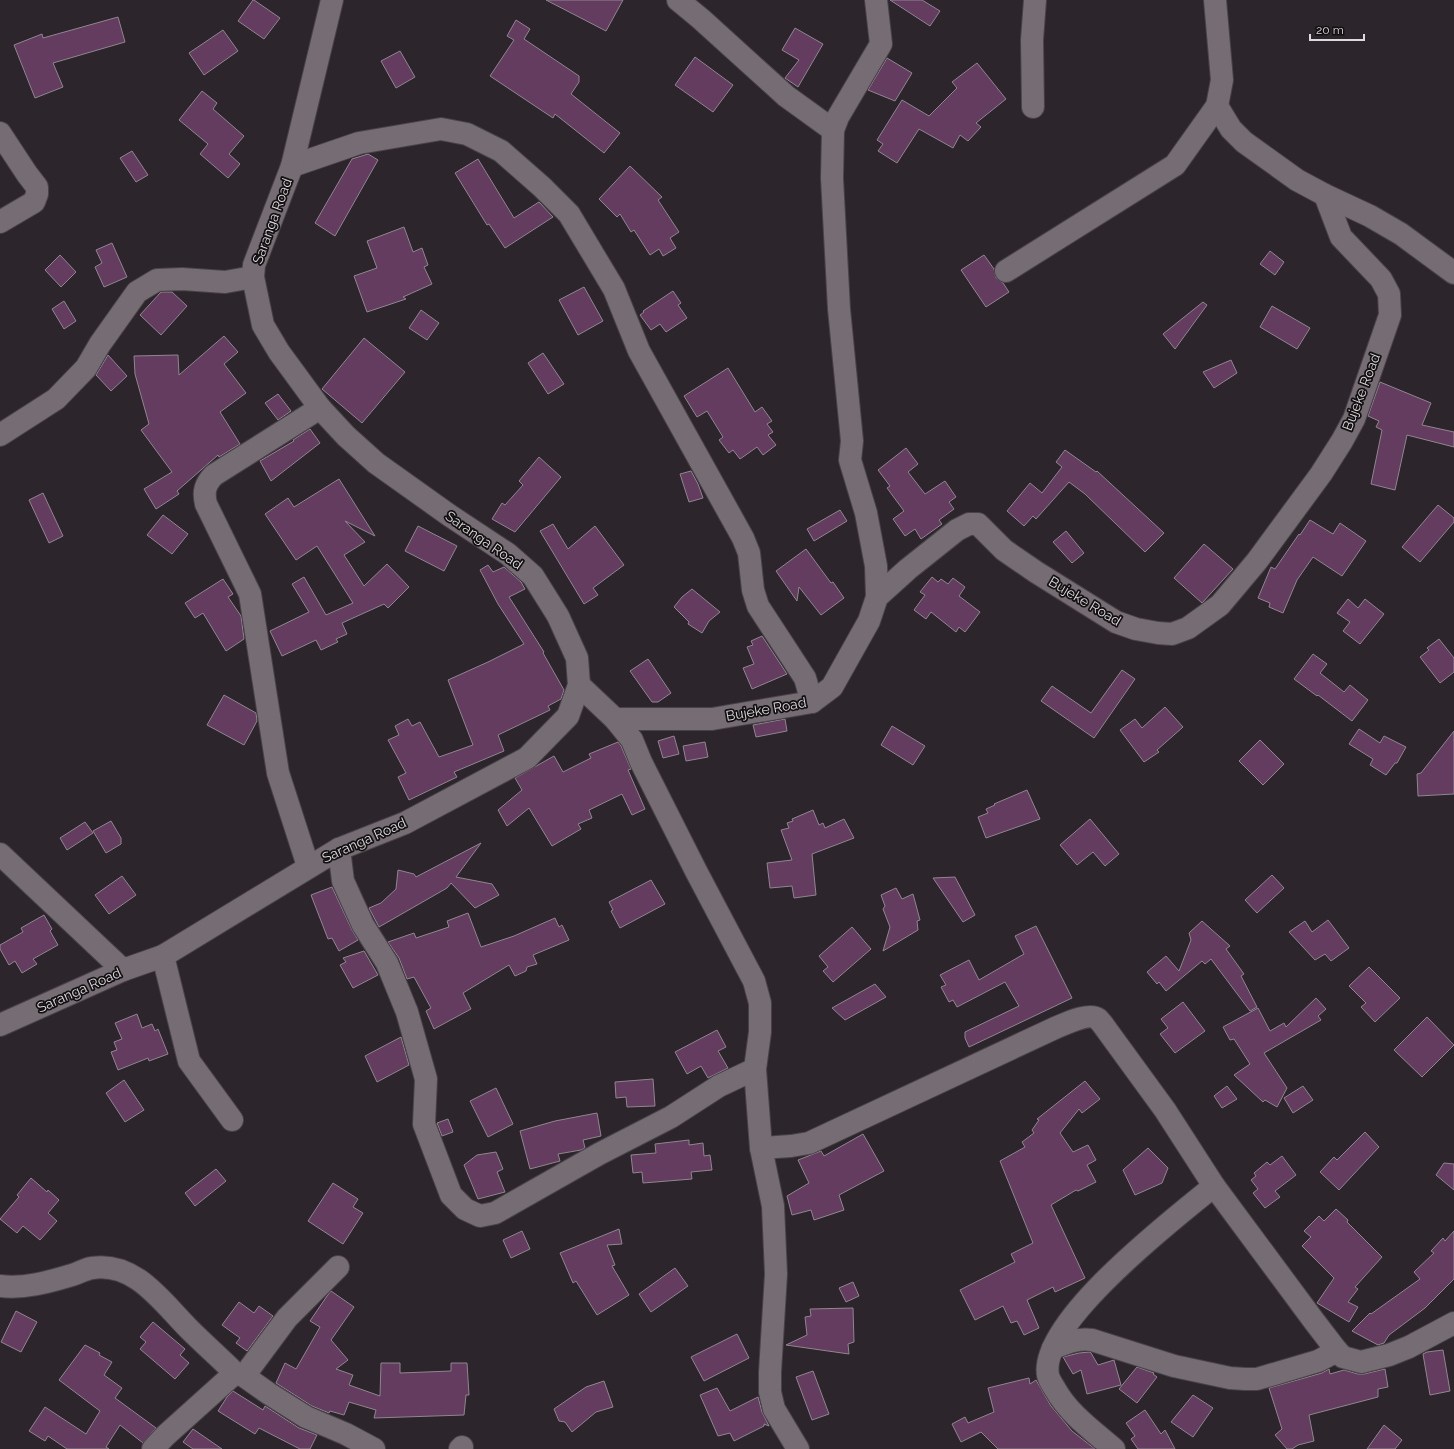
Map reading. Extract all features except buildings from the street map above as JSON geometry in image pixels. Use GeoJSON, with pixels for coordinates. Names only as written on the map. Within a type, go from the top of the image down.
{"type":"FeatureCollection","features":[{"type":"Feature","properties":{"kind":"street","name":"Saranga Road"},"geometry":{"type":"LineString","coordinates":[[0,1025],[123,970],[163,956],[308,866],[339,849],[405,823],[527,758],[568,716],[579,685],[577,658],[558,616],[533,576],[508,554],[449,515],[376,463],[346,436],[320,408],[279,352],[264,325],[253,277],[254,265],[292,166],[332,0]]}},
{"type":"Feature","properties":{"kind":"street"},"geometry":{"type":"LineString","coordinates":[[678,0],[786,96],[833,130]]}},
{"type":"Feature","properties":{"kind":"street"},"geometry":{"type":"LineString","coordinates":[[876,0],[881,44],[838,117],[833,130],[832,178],[839,309],[852,441],[850,460],[866,513],[876,566],[877,597]]}},
{"type":"Feature","properties":{"kind":"street"},"geometry":{"type":"LineString","coordinates":[[1033,108],[1032,40],[1035,0]]}},
{"type":"Feature","properties":{"kind":"street"},"geometry":{"type":"LineString","coordinates":[[1006,270],[1175,165],[1217,106],[1222,80],[1215,0]]}},
{"type":"Feature","properties":{"kind":"street"},"geometry":{"type":"LineString","coordinates":[[1217,106],[1230,129],[1244,142],[1297,180],[1324,195],[1370,216],[1401,234],[1454,273]]}},
{"type":"Feature","properties":{"kind":"street"},"geometry":{"type":"LineString","coordinates":[[292,166],[359,143],[441,129],[467,134],[501,151],[542,187],[569,214],[614,289],[639,351],[744,538],[749,553],[753,590],[758,606],[805,678],[812,702]]}},
{"type":"Feature","properties":{"kind":"street"},"geometry":{"type":"LineString","coordinates":[[0,133],[37,187],[37,194],[34,202],[0,222]]}},
{"type":"Feature","properties":{"kind":"street","name":"Bujeke Road"},"geometry":{"type":"LineString","coordinates":[[615,719],[712,719],[812,702],[832,687],[869,621],[877,597],[908,568],[956,530],[969,524],[978,524],[1004,550],[1036,572],[1116,622],[1136,629],[1172,634],[1188,628],[1220,605],[1257,561],[1342,441],[1354,419],[1390,315],[1389,294],[1381,279],[1341,237],[1324,195]]}},
{"type":"Feature","properties":{"kind":"street"},"geometry":{"type":"LineString","coordinates":[[0,435],[56,399],[86,368],[100,344],[136,292],[157,280],[182,279],[226,282],[253,277]]}},
{"type":"Feature","properties":{"kind":"street"},"geometry":{"type":"LineString","coordinates":[[308,866],[278,773],[250,594],[206,504],[204,496],[208,481],[214,475],[320,408]]}},
{"type":"Feature","properties":{"kind":"street"},"geometry":{"type":"LineString","coordinates":[[579,685],[615,719],[632,740],[641,762],[696,872],[754,981],[760,1003],[760,1025],[755,1069],[761,1148],[773,1206],[776,1274],[770,1392],[774,1409],[798,1449]]}},
{"type":"Feature","properties":{"kind":"street"},"geometry":{"type":"LineString","coordinates":[[339,849],[343,880],[363,925],[387,963],[407,1012],[426,1079],[424,1124],[451,1195],[464,1209],[480,1216],[495,1213],[598,1154],[671,1117],[719,1086],[755,1069]]}},
{"type":"Feature","properties":{"kind":"street"},"geometry":{"type":"LineString","coordinates":[[0,854],[123,970]]}},
{"type":"Feature","properties":{"kind":"street"},"geometry":{"type":"LineString","coordinates":[[163,956],[189,1060],[232,1120]]}},
{"type":"Feature","properties":{"kind":"street"},"geometry":{"type":"LineString","coordinates":[[761,1148],[791,1146],[809,1142],[1055,1028],[1079,1018],[1090,1016],[1097,1018],[1106,1029],[1165,1110],[1214,1186],[1343,1357],[1361,1362],[1389,1355],[1409,1347],[1454,1323]]}},
{"type":"Feature","properties":{"kind":"street"},"geometry":{"type":"LineString","coordinates":[[1114,1449],[1071,1412],[1056,1392],[1048,1374],[1048,1366],[1053,1348],[1073,1317],[1119,1265],[1214,1186]]}},
{"type":"Feature","properties":{"kind":"street"},"geometry":{"type":"LineString","coordinates":[[0,1286],[9,1287],[38,1284],[74,1275],[91,1268],[109,1267],[124,1272],[138,1279],[154,1292],[190,1330],[240,1374],[306,1417],[346,1434],[374,1449]]}},
{"type":"Feature","properties":{"kind":"street"},"geometry":{"type":"LineString","coordinates":[[153,1449],[165,1436],[240,1374],[287,1318],[338,1267]]}},
{"type":"Feature","properties":{"kind":"street"},"geometry":{"type":"LineString","coordinates":[[1053,1348],[1072,1340],[1092,1340],[1174,1366],[1230,1378],[1245,1379],[1257,1379],[1318,1361],[1337,1351]]}}]}
